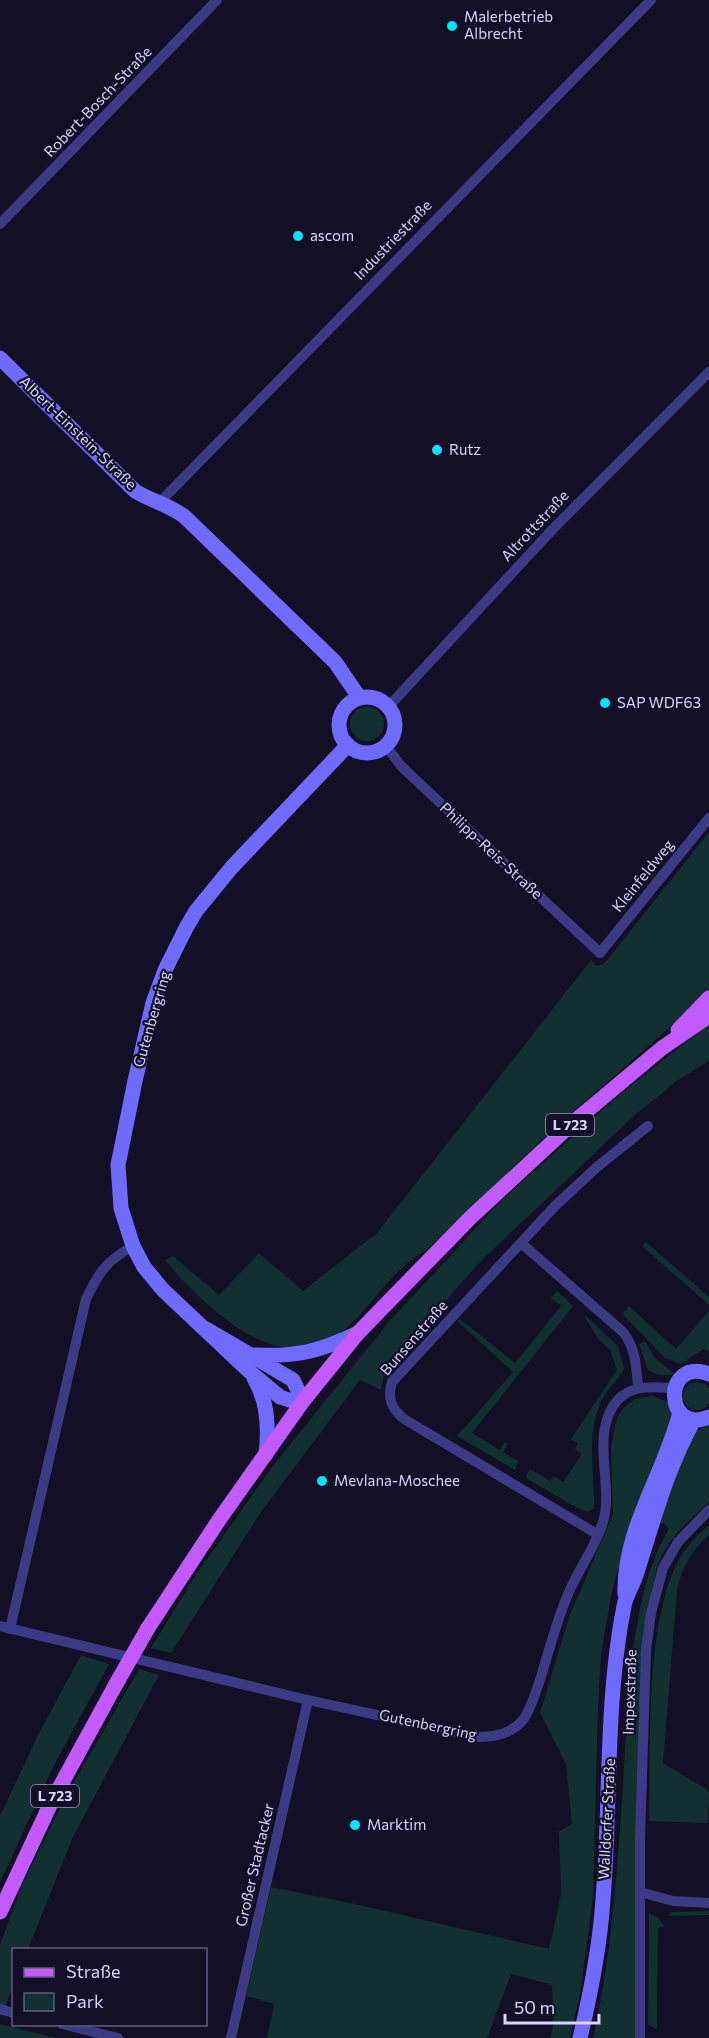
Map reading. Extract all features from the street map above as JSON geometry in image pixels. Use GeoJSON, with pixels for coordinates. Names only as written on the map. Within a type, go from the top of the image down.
{"type":"FeatureCollection","features":[{"type":"Feature","properties":{"kind":"main road","name":"L 723"},"geometry":{"type":"LineString","coordinates":[[662,1048],[709,998]]}},
{"type":"Feature","properties":{"kind":"main road","name":"L 723"},"geometry":{"type":"LineString","coordinates":[[0,1912],[51,1803],[148,1628],[219,1520],[303,1401],[358,1333],[490,1199],[576,1120],[662,1048],[709,1016]]}},
{"type":"Feature","properties":{"kind":"street","name":"Robert-Bosch-Straße"},"geometry":{"type":"LineString","coordinates":[[0,224],[217,0]]}},
{"type":"Feature","properties":{"kind":"street","name":"Industriestraße"},"geometry":{"type":"LineString","coordinates":[[159,503],[651,0]]}},
{"type":"Feature","properties":{"kind":"street","name":"Albert-Einstein-Straße"},"geometry":{"type":"LineString","coordinates":[[0,358],[135,491],[159,503]]}},
{"type":"Feature","properties":{"kind":"street","name":"Altrottstraße"},"geometry":{"type":"LineString","coordinates":[[389,705],[558,523],[709,372]]}},
{"type":"Feature","properties":{"kind":"street"},"geometry":{"type":"LineString","coordinates":[[159,503],[175,509],[185,517],[335,662],[359,697]]}},
{"type":"Feature","properties":{"kind":"street"},"geometry":{"type":"LineString","coordinates":[[359,697],[375,697],[389,705],[396,726],[393,737],[386,746],[379,751],[362,753],[348,745],[339,728],[343,709],[350,702],[359,697]]}},
{"type":"Feature","properties":{"kind":"street","name":"Gutenbergring"},"geometry":{"type":"LineString","coordinates":[[206,1329],[293,1380],[303,1401],[292,1401],[280,1397],[249,1371],[163,1290],[144,1267],[133,1246],[121,1208],[118,1165],[151,1015],[165,970],[196,911],[244,854],[348,745]]}},
{"type":"Feature","properties":{"kind":"street","name":"Philipp-Reis-Straße"},"geometry":{"type":"LineString","coordinates":[[386,746],[402,767],[600,953]]}},
{"type":"Feature","properties":{"kind":"street","name":"Kleinfeldweg"},"geometry":{"type":"LineString","coordinates":[[600,953],[709,818]]}},
{"type":"Feature","properties":{"kind":"street","name":"Bunsenstraße"},"geometry":{"type":"LineString","coordinates":[[597,1534],[404,1419],[394,1410],[389,1392],[392,1382],[555,1206],[597,1167],[648,1126]]}},
{"type":"Feature","properties":{"kind":"street"},"geometry":{"type":"LineString","coordinates":[[521,1243],[623,1332],[631,1342],[636,1357],[638,1387],[675,1388]]}},
{"type":"Feature","properties":{"kind":"street","name":"Gutenbergring"},"geometry":{"type":"LineString","coordinates":[[133,1246],[113,1258],[100,1271],[86,1299],[5,1628],[308,1700],[478,1737],[489,1737],[509,1731],[518,1725],[531,1708],[560,1613],[605,1513],[604,1447],[608,1418],[621,1397],[638,1387]]}},
{"type":"Feature","properties":{"kind":"street"},"geometry":{"type":"LineString","coordinates":[[252,1355],[305,1354],[358,1333]]}},
{"type":"Feature","properties":{"kind":"street"},"geometry":{"type":"LineString","coordinates":[[249,1371],[259,1387],[265,1408],[268,1437],[266,1454]]}},
{"type":"Feature","properties":{"kind":"street"},"geometry":{"type":"LineString","coordinates":[[702,1418],[680,1412],[673,1396],[683,1376],[696,1371],[709,1374]]}},
{"type":"Feature","properties":{"kind":"street","name":"Walldorfer Straße"},"geometry":{"type":"LineString","coordinates":[[580,2038],[596,1958],[603,1899],[616,1657],[626,1600],[625,1573],[639,1520],[680,1412]]}},
{"type":"Feature","properties":{"kind":"street","name":"Walldorfer Straße"},"geometry":{"type":"LineString","coordinates":[[626,1600],[637,1575],[664,1485],[679,1447],[702,1418]]}},
{"type":"Feature","properties":{"kind":"street","name":"Impexstraße"},"geometry":{"type":"LineString","coordinates":[[640,2038],[640,1838],[646,1650],[658,1582],[671,1553],[688,1530],[709,1510]]}},
{"type":"Feature","properties":{"kind":"street","name":"Großer Stadtacker"},"geometry":{"type":"LineString","coordinates":[[231,2038],[308,1700]]}},
{"type":"Feature","properties":{"kind":"street"},"geometry":{"type":"LineString","coordinates":[[640,1892],[673,1901],[709,1903]]}},
{"type":"Feature","properties":{"kind":"street"},"geometry":{"type":"LineString","coordinates":[[66,2026],[118,2038]]}},
{"type":"Feature","properties":{"kind":"green space"},"geometry":{"type":"Polygon","coordinates":[[[367,707],[379,712],[384,724],[379,736],[367,741],[355,736],[350,724],[355,712],[367,707]]]}},
{"type":"Feature","properties":{"kind":"green space"},"geometry":{"type":"Polygon","coordinates":[[[709,832],[709,990],[533,1148],[445,1233],[400,1270],[359,1316],[339,1334],[316,1345],[298,1348],[279,1347],[261,1340],[242,1331],[207,1304],[165,1260],[173,1256],[219,1295],[259,1253],[303,1291],[377,1233],[591,960],[597,966],[604,964],[709,832]]]}},
{"type":"Feature","properties":{"kind":"green space"},"geometry":{"type":"Polygon","coordinates":[[[709,1024],[709,1061],[678,1080],[636,1114],[483,1259],[386,1366],[381,1390],[360,1380],[261,1512],[171,1653],[151,1648],[195,1576],[272,1467],[388,1323],[502,1200],[618,1096],[709,1024]]]}},
{"type":"Feature","properties":{"kind":"green space"},"geometry":{"type":"Polygon","coordinates":[[[646,1242],[709,1297],[709,1305],[642,1246],[646,1242]]]}},
{"type":"Feature","properties":{"kind":"green space"},"geometry":{"type":"Polygon","coordinates":[[[557,1291],[573,1306],[472,1433],[500,1450],[505,1442],[508,1444],[503,1452],[518,1461],[515,1470],[457,1436],[513,1372],[457,1321],[460,1319],[515,1363],[561,1306],[551,1298],[557,1291]]]}},
{"type":"Feature","properties":{"kind":"green space"},"geometry":{"type":"Polygon","coordinates":[[[629,1306],[676,1349],[709,1311],[709,1351],[704,1349],[680,1364],[665,1358],[623,1315],[629,1306]]]}},
{"type":"Feature","properties":{"kind":"green space"},"geometry":{"type":"Polygon","coordinates":[[[584,1316],[618,1346],[624,1369],[602,1399],[596,1417],[592,1442],[594,1508],[588,1512],[526,1478],[530,1469],[550,1481],[554,1476],[563,1482],[582,1454],[575,1449],[578,1444],[571,1439],[617,1370],[610,1350],[599,1340],[584,1316]]]}},
{"type":"Feature","properties":{"kind":"green space"},"geometry":{"type":"Polygon","coordinates":[[[645,1341],[655,1358],[674,1374],[661,1375],[648,1370],[639,1344],[645,1341]]]}},
{"type":"Feature","properties":{"kind":"green space"},"geometry":{"type":"Polygon","coordinates":[[[697,1382],[707,1386],[710,1391],[710,1401],[707,1406],[697,1410],[687,1406],[683,1396],[687,1386],[697,1382]]]}},
{"type":"Feature","properties":{"kind":"green space"},"geometry":{"type":"Polygon","coordinates":[[[653,1396],[668,1402],[675,1416],[632,1517],[611,1596],[601,1655],[593,1898],[580,1994],[570,2038],[550,2038],[553,2026],[552,1985],[511,1974],[487,2038],[267,2038],[274,2004],[246,1996],[271,1887],[549,1949],[561,1894],[559,1831],[572,1824],[566,1764],[540,1713],[569,1617],[613,1514],[611,1448],[616,1421],[621,1411],[635,1399],[653,1396]]]}},
{"type":"Feature","properties":{"kind":"green space"},"geometry":{"type":"Polygon","coordinates":[[[709,1425],[709,1502],[680,1530],[662,1556],[655,1575],[649,1612],[635,2038],[593,2038],[605,1976],[613,1913],[629,1689],[638,1619],[656,1555],[669,1529],[665,1524],[657,1522],[673,1479],[696,1431],[709,1425]]]}},
{"type":"Feature","properties":{"kind":"green space"},"geometry":{"type":"Polygon","coordinates":[[[709,1525],[709,1535],[688,1560],[677,1591],[663,1763],[709,1791],[708,1823],[649,1821],[650,1726],[654,1657],[665,1594],[682,1555],[709,1525]]]}},
{"type":"Feature","properties":{"kind":"green space"},"geometry":{"type":"Polygon","coordinates":[[[81,1655],[109,1664],[53,1767],[0,1882],[0,1816],[39,1733],[81,1655]]]}},
{"type":"Feature","properties":{"kind":"green space"},"geometry":{"type":"Polygon","coordinates":[[[139,1669],[159,1675],[72,1839],[28,1948],[12,1948],[12,1989],[5,2007],[0,2005],[0,1945],[22,1885],[65,1798],[139,1669]]]}},
{"type":"Feature","properties":{"kind":"green space"},"geometry":{"type":"Polygon","coordinates":[[[709,1911],[709,1915],[669,1916],[671,1912],[709,1911]]]}},
{"type":"Feature","properties":{"kind":"green space"},"geometry":{"type":"Polygon","coordinates":[[[649,1913],[658,1918],[664,1926],[658,1928],[657,2029],[648,2025],[649,1913]]]}},
{"type":"Feature","properties":{"kind":"green space"},"geometry":{"type":"Polygon","coordinates":[[[0,2024],[56,2038],[0,2038],[0,2024]]]}},
{"type":"Feature","properties":{"kind":"place","name":"Malerbetrieb Albrecht"},"geometry":{"type":"Point","coordinates":[452,26]}},
{"type":"Feature","properties":{"kind":"place","name":"ascom"},"geometry":{"type":"Point","coordinates":[298,236]}},
{"type":"Feature","properties":{"kind":"place","name":"Rutz"},"geometry":{"type":"Point","coordinates":[437,450]}},
{"type":"Feature","properties":{"kind":"place","name":"SAP WDF63"},"geometry":{"type":"Point","coordinates":[605,703]}},
{"type":"Feature","properties":{"kind":"place","name":"Mevlana-Moschee"},"geometry":{"type":"Point","coordinates":[322,1481]}},
{"type":"Feature","properties":{"kind":"place","name":"Marktim"},"geometry":{"type":"Point","coordinates":[355,1825]}}]}
